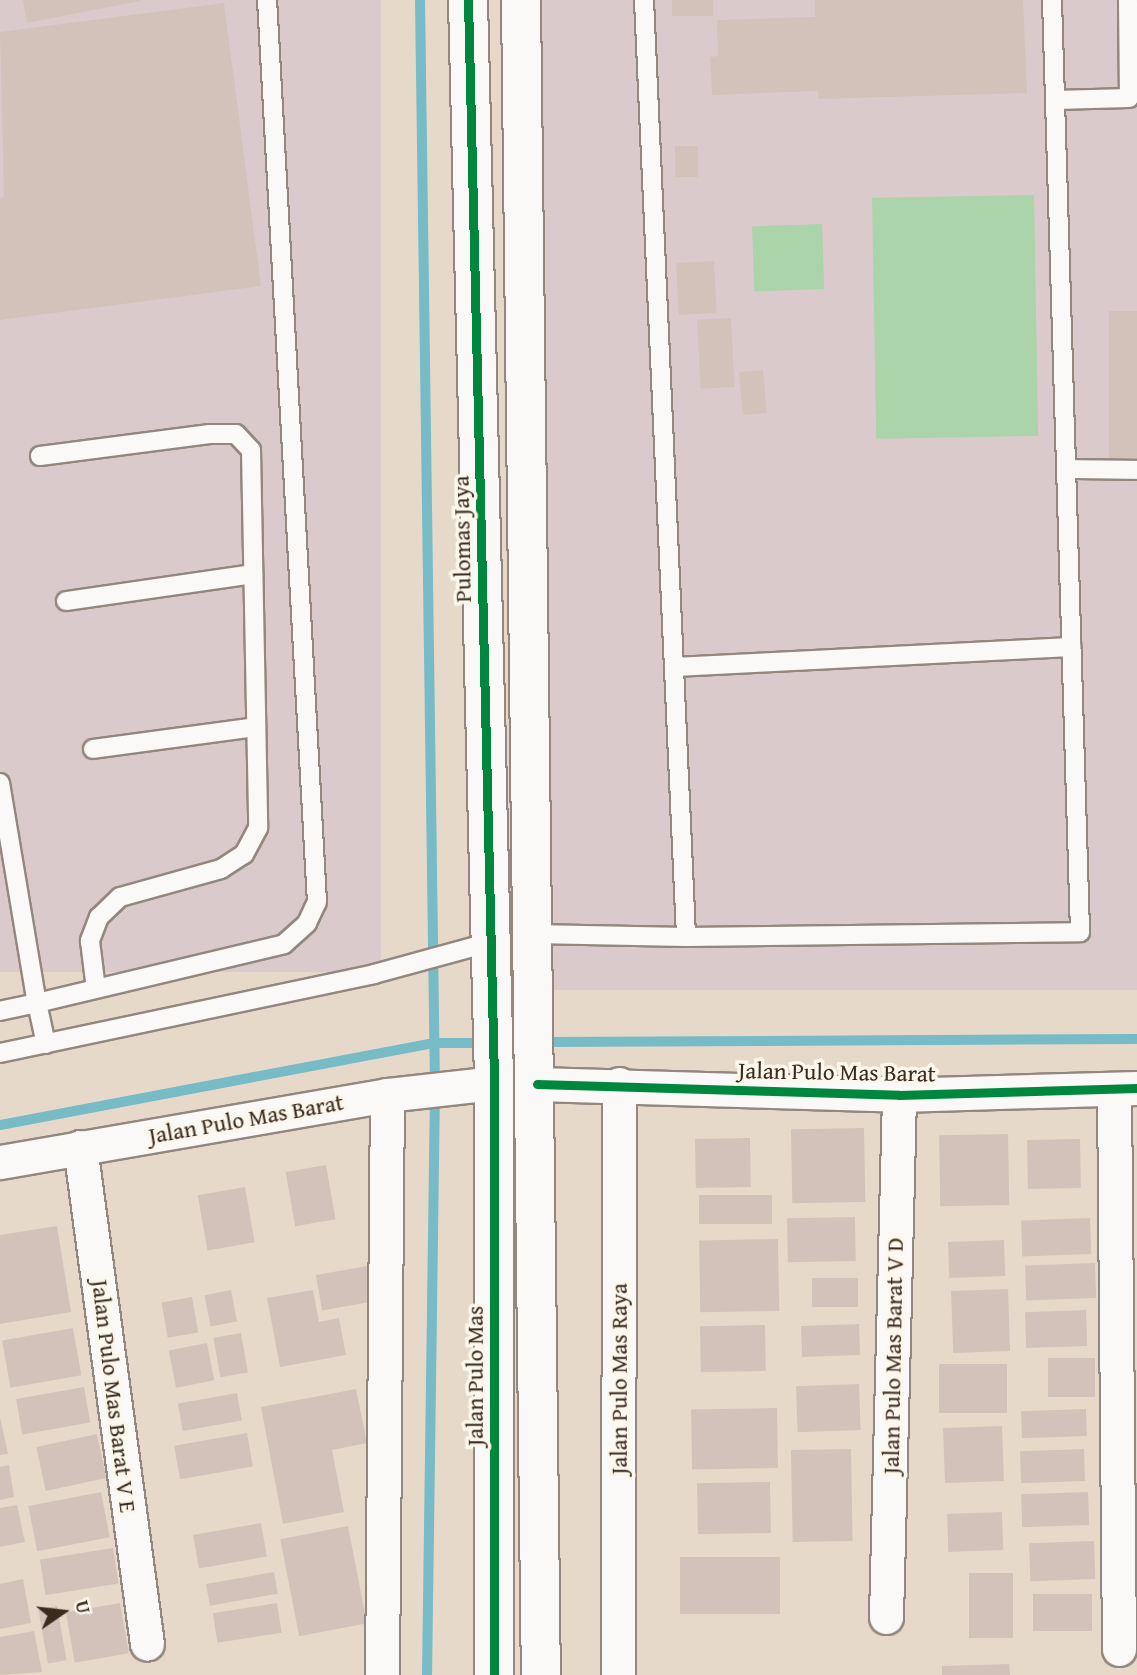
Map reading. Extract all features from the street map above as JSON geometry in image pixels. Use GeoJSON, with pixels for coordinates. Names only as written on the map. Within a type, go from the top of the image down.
{"type":"FeatureCollection","features":[{"type":"Feature","properties":{"kind":"street","name":"Pulomas Jaya"},"geometry":{"type":"LineString","coordinates":[[468,0],[491,942],[489,1081]]}},
{"type":"Feature","properties":{"kind":"street"},"geometry":{"type":"LineString","coordinates":[[520,0],[534,999],[543,1079],[541,1675]]}},
{"type":"Feature","properties":{"kind":"street","name":"Jalan Pulo Mas Barat"},"geometry":{"type":"LineString","coordinates":[[543,1079],[899,1095],[1126,1088]]}},
{"type":"Feature","properties":{"kind":"street","name":"Jalan Pulo Mas Barat"},"geometry":{"type":"LineString","coordinates":[[0,1162],[399,1093],[489,1081]]}},
{"type":"Feature","properties":{"kind":"street","name":"Jalan Pulo Mas"},"geometry":{"type":"LineString","coordinates":[[489,1081],[494,1675]]}},
{"type":"Feature","properties":{"kind":"street","name":"Jalan Pulo Mas Raya"},"geometry":{"type":"LineString","coordinates":[[606,1083],[618,1675]]}},
{"type":"Feature","properties":{"kind":"street"},"geometry":{"type":"LineString","coordinates":[[1119,1649],[1126,1088]]}},
{"type":"Feature","properties":{"kind":"street"},"geometry":{"type":"LineString","coordinates":[[382,1675],[399,1093]]}},
{"type":"Feature","properties":{"kind":"street","name":"Jalan Pulo Mas Barat V D"},"geometry":{"type":"LineString","coordinates":[[886,1617],[899,1095]]}},
{"type":"Feature","properties":{"kind":"street","name":"Jalan Pulo Mas Barat V E"},"geometry":{"type":"LineString","coordinates":[[80,1147],[147,1644]]}},
{"type":"Feature","properties":{"kind":"lane"},"geometry":{"type":"LineString","coordinates":[[0,1011],[284,944],[307,923],[317,902],[267,0]]}},
{"type":"Feature","properties":{"kind":"lane"},"geometry":{"type":"LineString","coordinates":[[644,0],[686,937]]}},
{"type":"Feature","properties":{"kind":"lane"},"geometry":{"type":"LineString","coordinates":[[533,934],[686,937],[1080,932],[1052,0]]}},
{"type":"Feature","properties":{"kind":"lane"},"geometry":{"type":"LineString","coordinates":[[1055,100],[1129,98],[1128,0]]}},
{"type":"Feature","properties":{"kind":"lane"},"geometry":{"type":"LineString","coordinates":[[40,456],[236,434],[251,450],[258,828],[244,854],[221,869],[120,897],[99,917],[90,941],[96,989]]}},
{"type":"Feature","properties":{"kind":"lane"},"geometry":{"type":"LineString","coordinates":[[1066,469],[1137,470]]}},
{"type":"Feature","properties":{"kind":"lane"},"geometry":{"type":"LineString","coordinates":[[66,601],[253,574]]}},
{"type":"Feature","properties":{"kind":"lane"},"geometry":{"type":"LineString","coordinates":[[674,667],[1071,647]]}},
{"type":"Feature","properties":{"kind":"lane"},"geometry":{"type":"LineString","coordinates":[[93,749],[256,727]]}},
{"type":"Feature","properties":{"kind":"lane"},"geometry":{"type":"LineString","coordinates":[[0,783],[46,1044]]}},
{"type":"Feature","properties":{"kind":"lane"},"geometry":{"type":"LineString","coordinates":[[0,1053],[399,967],[491,942]]}},
{"type":"Feature","properties":{"kind":"shaded area"},"geometry":{"type":"Polygon","coordinates":[[[0,0],[381,0],[381,972],[0,972],[0,0]]]}},
{"type":"Feature","properties":{"kind":"shaded area"},"geometry":{"type":"Polygon","coordinates":[[[538,0],[1137,0],[1137,990],[538,990],[538,0]]]}},
{"type":"Feature","properties":{"kind":"green space"},"geometry":{"type":"Polygon","coordinates":[[[1034,195],[1038,436],[876,439],[872,198],[1034,195]]]}},
{"type":"Feature","properties":{"kind":"green space"},"geometry":{"type":"Polygon","coordinates":[[[822,224],[824,289],[754,291],[752,226],[822,224]]]}},
{"type":"Feature","properties":{"kind":"building"},"geometry":{"type":"Polygon","coordinates":[[[23,0],[140,0],[140,1],[27,23],[23,0]]]}},
{"type":"Feature","properties":{"kind":"building"},"geometry":{"type":"Polygon","coordinates":[[[672,0],[713,0],[713,16],[672,16],[672,0]]]}},
{"type":"Feature","properties":{"kind":"building"},"geometry":{"type":"Polygon","coordinates":[[[815,0],[1023,0],[1027,93],[818,99],[818,91],[712,95],[710,57],[718,56],[717,20],[815,17],[815,0]]]}},
{"type":"Feature","properties":{"kind":"building"},"geometry":{"type":"Polygon","coordinates":[[[224,3],[261,286],[0,320],[0,198],[4,197],[0,32],[224,3]]]}},
{"type":"Feature","properties":{"kind":"building"},"geometry":{"type":"Polygon","coordinates":[[[675,146],[698,146],[698,177],[675,177],[675,146]]]}},
{"type":"Feature","properties":{"kind":"building"},"geometry":{"type":"Polygon","coordinates":[[[714,261],[717,313],[679,315],[676,263],[714,261]]]}},
{"type":"Feature","properties":{"kind":"building"},"geometry":{"type":"Polygon","coordinates":[[[1109,311],[1137,311],[1137,463],[1109,463],[1109,311]]]}},
{"type":"Feature","properties":{"kind":"building"},"geometry":{"type":"Polygon","coordinates":[[[731,318],[735,387],[701,389],[697,320],[731,318]]]}},
{"type":"Feature","properties":{"kind":"building"},"geometry":{"type":"Polygon","coordinates":[[[763,370],[767,413],[743,415],[739,372],[763,370]]]}},
{"type":"Feature","properties":{"kind":"building"},"geometry":{"type":"Polygon","coordinates":[[[864,1128],[865,1202],[792,1203],[791,1129],[864,1128]]]}},
{"type":"Feature","properties":{"kind":"building"},"geometry":{"type":"Polygon","coordinates":[[[1008,1134],[1009,1205],[940,1206],[939,1135],[1008,1134]]]}},
{"type":"Feature","properties":{"kind":"building"},"geometry":{"type":"Polygon","coordinates":[[[750,1138],[751,1187],[696,1188],[695,1139],[750,1138]]]}},
{"type":"Feature","properties":{"kind":"building"},"geometry":{"type":"Polygon","coordinates":[[[1080,1139],[1081,1188],[1028,1189],[1027,1140],[1080,1139]]]}},
{"type":"Feature","properties":{"kind":"building"},"geometry":{"type":"Polygon","coordinates":[[[326,1165],[336,1219],[295,1226],[286,1172],[326,1165]]]}},
{"type":"Feature","properties":{"kind":"building"},"geometry":{"type":"Polygon","coordinates":[[[245,1187],[255,1242],[207,1250],[198,1195],[245,1187]]]}},
{"type":"Feature","properties":{"kind":"building"},"geometry":{"type":"Polygon","coordinates":[[[699,1195],[772,1195],[772,1224],[699,1224],[699,1195]]]}},
{"type":"Feature","properties":{"kind":"building"},"geometry":{"type":"Polygon","coordinates":[[[855,1217],[856,1261],[788,1262],[787,1218],[855,1217]]]}},
{"type":"Feature","properties":{"kind":"building"},"geometry":{"type":"Polygon","coordinates":[[[1090,1218],[1091,1254],[1022,1256],[1021,1220],[1090,1218]]]}},
{"type":"Feature","properties":{"kind":"building"},"geometry":{"type":"Polygon","coordinates":[[[57,1226],[71,1312],[0,1324],[0,1235],[57,1226]]]}},
{"type":"Feature","properties":{"kind":"building"},"geometry":{"type":"Polygon","coordinates":[[[778,1239],[779,1311],[700,1312],[699,1240],[778,1239]]]}},
{"type":"Feature","properties":{"kind":"building"},"geometry":{"type":"Polygon","coordinates":[[[1004,1240],[1005,1276],[949,1278],[948,1242],[1004,1240]]]}},
{"type":"Feature","properties":{"kind":"building"},"geometry":{"type":"Polygon","coordinates":[[[1095,1263],[1096,1298],[1026,1300],[1025,1265],[1095,1263]]]}},
{"type":"Feature","properties":{"kind":"building"},"geometry":{"type":"Polygon","coordinates":[[[367,1266],[373,1301],[322,1310],[316,1275],[367,1266]]]}},
{"type":"Feature","properties":{"kind":"building"},"geometry":{"type":"Polygon","coordinates":[[[812,1278],[858,1278],[858,1307],[812,1307],[812,1278]]]}},
{"type":"Feature","properties":{"kind":"building"},"geometry":{"type":"Polygon","coordinates":[[[1008,1289],[1010,1351],[953,1353],[951,1291],[1008,1289]]]}},
{"type":"Feature","properties":{"kind":"building"},"geometry":{"type":"Polygon","coordinates":[[[231,1290],[237,1321],[211,1327],[204,1295],[231,1290]]]}},
{"type":"Feature","properties":{"kind":"building"},"geometry":{"type":"Polygon","coordinates":[[[313,1290],[319,1322],[339,1318],[346,1355],[280,1367],[267,1298],[313,1290]]]}},
{"type":"Feature","properties":{"kind":"building"},"geometry":{"type":"Polygon","coordinates":[[[192,1297],[198,1332],[168,1338],[161,1302],[192,1297]]]}},
{"type":"Feature","properties":{"kind":"building"},"geometry":{"type":"Polygon","coordinates":[[[1086,1310],[1087,1346],[1026,1348],[1025,1312],[1086,1310]]]}},
{"type":"Feature","properties":{"kind":"building"},"geometry":{"type":"Polygon","coordinates":[[[859,1324],[860,1355],[802,1357],[801,1326],[859,1324]]]}},
{"type":"Feature","properties":{"kind":"building"},"geometry":{"type":"Polygon","coordinates":[[[765,1325],[766,1371],[701,1372],[700,1326],[765,1325]]]}},
{"type":"Feature","properties":{"kind":"building"},"geometry":{"type":"Polygon","coordinates":[[[73,1328],[81,1375],[10,1388],[2,1341],[73,1328]]]}},
{"type":"Feature","properties":{"kind":"building"},"geometry":{"type":"Polygon","coordinates":[[[241,1333],[248,1372],[220,1377],[213,1338],[241,1333]]]}},
{"type":"Feature","properties":{"kind":"building"},"geometry":{"type":"Polygon","coordinates":[[[207,1343],[214,1380],[176,1388],[169,1350],[207,1343]]]}},
{"type":"Feature","properties":{"kind":"building"},"geometry":{"type":"Polygon","coordinates":[[[1048,1358],[1095,1358],[1095,1397],[1048,1397],[1048,1358]]]}},
{"type":"Feature","properties":{"kind":"building"},"geometry":{"type":"Polygon","coordinates":[[[939,1364],[1007,1364],[1007,1413],[939,1413],[939,1364]]]}},
{"type":"Feature","properties":{"kind":"building"},"geometry":{"type":"Polygon","coordinates":[[[859,1384],[861,1430],[798,1432],[796,1386],[859,1384]]]}},
{"type":"Feature","properties":{"kind":"building"},"geometry":{"type":"Polygon","coordinates":[[[84,1387],[90,1422],[22,1434],[16,1399],[84,1387]]]}},
{"type":"Feature","properties":{"kind":"building"},"geometry":{"type":"Polygon","coordinates":[[[356,1389],[367,1443],[332,1450],[344,1512],[283,1524],[261,1407],[356,1389]]]}},
{"type":"Feature","properties":{"kind":"building"},"geometry":{"type":"Polygon","coordinates":[[[237,1393],[242,1421],[183,1431],[178,1403],[237,1393]]]}},
{"type":"Feature","properties":{"kind":"building"},"geometry":{"type":"Polygon","coordinates":[[[777,1408],[778,1468],[692,1469],[691,1410],[777,1408]]]}},
{"type":"Feature","properties":{"kind":"building"},"geometry":{"type":"Polygon","coordinates":[[[1086,1409],[1087,1436],[1022,1438],[1021,1411],[1086,1409]]]}},
{"type":"Feature","properties":{"kind":"building"},"geometry":{"type":"Polygon","coordinates":[[[0,1417],[8,1454],[0,1455],[0,1417]]]}},
{"type":"Feature","properties":{"kind":"building"},"geometry":{"type":"Polygon","coordinates":[[[1002,1426],[1004,1481],[945,1483],[943,1428],[1002,1426]]]}},
{"type":"Feature","properties":{"kind":"building"},"geometry":{"type":"Polygon","coordinates":[[[247,1433],[253,1466],[180,1479],[174,1446],[247,1433]]]}},
{"type":"Feature","properties":{"kind":"building"},"geometry":{"type":"Polygon","coordinates":[[[97,1434],[106,1478],[46,1491],[36,1447],[97,1434]]]}},
{"type":"Feature","properties":{"kind":"building"},"geometry":{"type":"Polygon","coordinates":[[[851,1449],[853,1541],[793,1542],[791,1450],[851,1449]]]}},
{"type":"Feature","properties":{"kind":"building"},"geometry":{"type":"Polygon","coordinates":[[[1084,1449],[1085,1481],[1021,1483],[1020,1451],[1084,1449]]]}},
{"type":"Feature","properties":{"kind":"building"},"geometry":{"type":"Polygon","coordinates":[[[9,1465],[14,1497],[0,1500],[0,1467],[9,1465]]]}},
{"type":"Feature","properties":{"kind":"building"},"geometry":{"type":"Polygon","coordinates":[[[770,1482],[771,1533],[698,1534],[697,1483],[770,1482]]]}},
{"type":"Feature","properties":{"kind":"building"},"geometry":{"type":"Polygon","coordinates":[[[101,1492],[110,1537],[37,1551],[28,1506],[101,1492]]]}},
{"type":"Feature","properties":{"kind":"building"},"geometry":{"type":"Polygon","coordinates":[[[1088,1492],[1089,1525],[1022,1527],[1021,1494],[1088,1492]]]}},
{"type":"Feature","properties":{"kind":"building"},"geometry":{"type":"Polygon","coordinates":[[[17,1505],[25,1542],[0,1547],[0,1508],[17,1505]]]}},
{"type":"Feature","properties":{"kind":"building"},"geometry":{"type":"Polygon","coordinates":[[[1002,1512],[1003,1550],[948,1552],[947,1514],[1002,1512]]]}},
{"type":"Feature","properties":{"kind":"building"},"geometry":{"type":"Polygon","coordinates":[[[261,1523],[267,1556],[199,1568],[193,1535],[261,1523]]]}},
{"type":"Feature","properties":{"kind":"building"},"geometry":{"type":"Polygon","coordinates":[[[348,1526],[367,1623],[299,1636],[280,1539],[348,1526]]]}},
{"type":"Feature","properties":{"kind":"building"},"geometry":{"type":"Polygon","coordinates":[[[1094,1541],[1095,1579],[1030,1581],[1029,1543],[1094,1541]]]}},
{"type":"Feature","properties":{"kind":"building"},"geometry":{"type":"Polygon","coordinates":[[[113,1548],[119,1584],[46,1595],[40,1560],[113,1548]]]}},
{"type":"Feature","properties":{"kind":"building"},"geometry":{"type":"Polygon","coordinates":[[[680,1557],[780,1557],[780,1614],[680,1614],[680,1557]]]}},
{"type":"Feature","properties":{"kind":"building"},"geometry":{"type":"Polygon","coordinates":[[[274,1572],[278,1594],[210,1606],[206,1584],[274,1572]]]}},
{"type":"Feature","properties":{"kind":"building"},"geometry":{"type":"Polygon","coordinates":[[[969,1573],[1013,1573],[1013,1638],[969,1638],[969,1573]]]}},
{"type":"Feature","properties":{"kind":"building"},"geometry":{"type":"Polygon","coordinates":[[[23,1579],[31,1623],[0,1629],[0,1584],[23,1579]]]}},
{"type":"Feature","properties":{"kind":"building"},"geometry":{"type":"Polygon","coordinates":[[[1033,1594],[1092,1594],[1092,1631],[1033,1631],[1033,1594]]]}},
{"type":"Feature","properties":{"kind":"building"},"geometry":{"type":"Polygon","coordinates":[[[120,1603],[129,1653],[75,1663],[66,1613],[120,1603]]]}},
{"type":"Feature","properties":{"kind":"building"},"geometry":{"type":"Polygon","coordinates":[[[277,1603],[282,1633],[217,1643],[213,1613],[277,1603]]]}},
{"type":"Feature","properties":{"kind":"building"},"geometry":{"type":"Polygon","coordinates":[[[57,1606],[67,1660],[48,1663],[38,1609],[57,1606]]]}},
{"type":"Feature","properties":{"kind":"building"},"geometry":{"type":"Polygon","coordinates":[[[34,1631],[42,1672],[0,1675],[0,1637],[34,1631]]]}},
{"type":"Feature","properties":{"kind":"building"},"geometry":{"type":"Polygon","coordinates":[[[1009,1664],[1010,1675],[942,1675],[942,1666],[1009,1664]]]}},
{"type":"Feature","properties":{"kind":"waterway"},"geometry":{"type":"LineString","coordinates":[[420,0],[435,1089],[427,1675]]}},
{"type":"Feature","properties":{"kind":"waterway"},"geometry":{"type":"LineString","coordinates":[[542,1042],[1137,1039]]}},
{"type":"Feature","properties":{"kind":"waterway"},"geometry":{"type":"LineString","coordinates":[[0,1125],[433,1043],[485,1043]]}},
{"type":"Feature","properties":{"kind":"cycle path"},"geometry":{"type":"LineString","coordinates":[[468,0],[494,1083],[494,1675]]}},
{"type":"Feature","properties":{"kind":"cycle path"},"geometry":{"type":"LineString","coordinates":[[537,1084],[899,1095],[1137,1088]]}}]}
